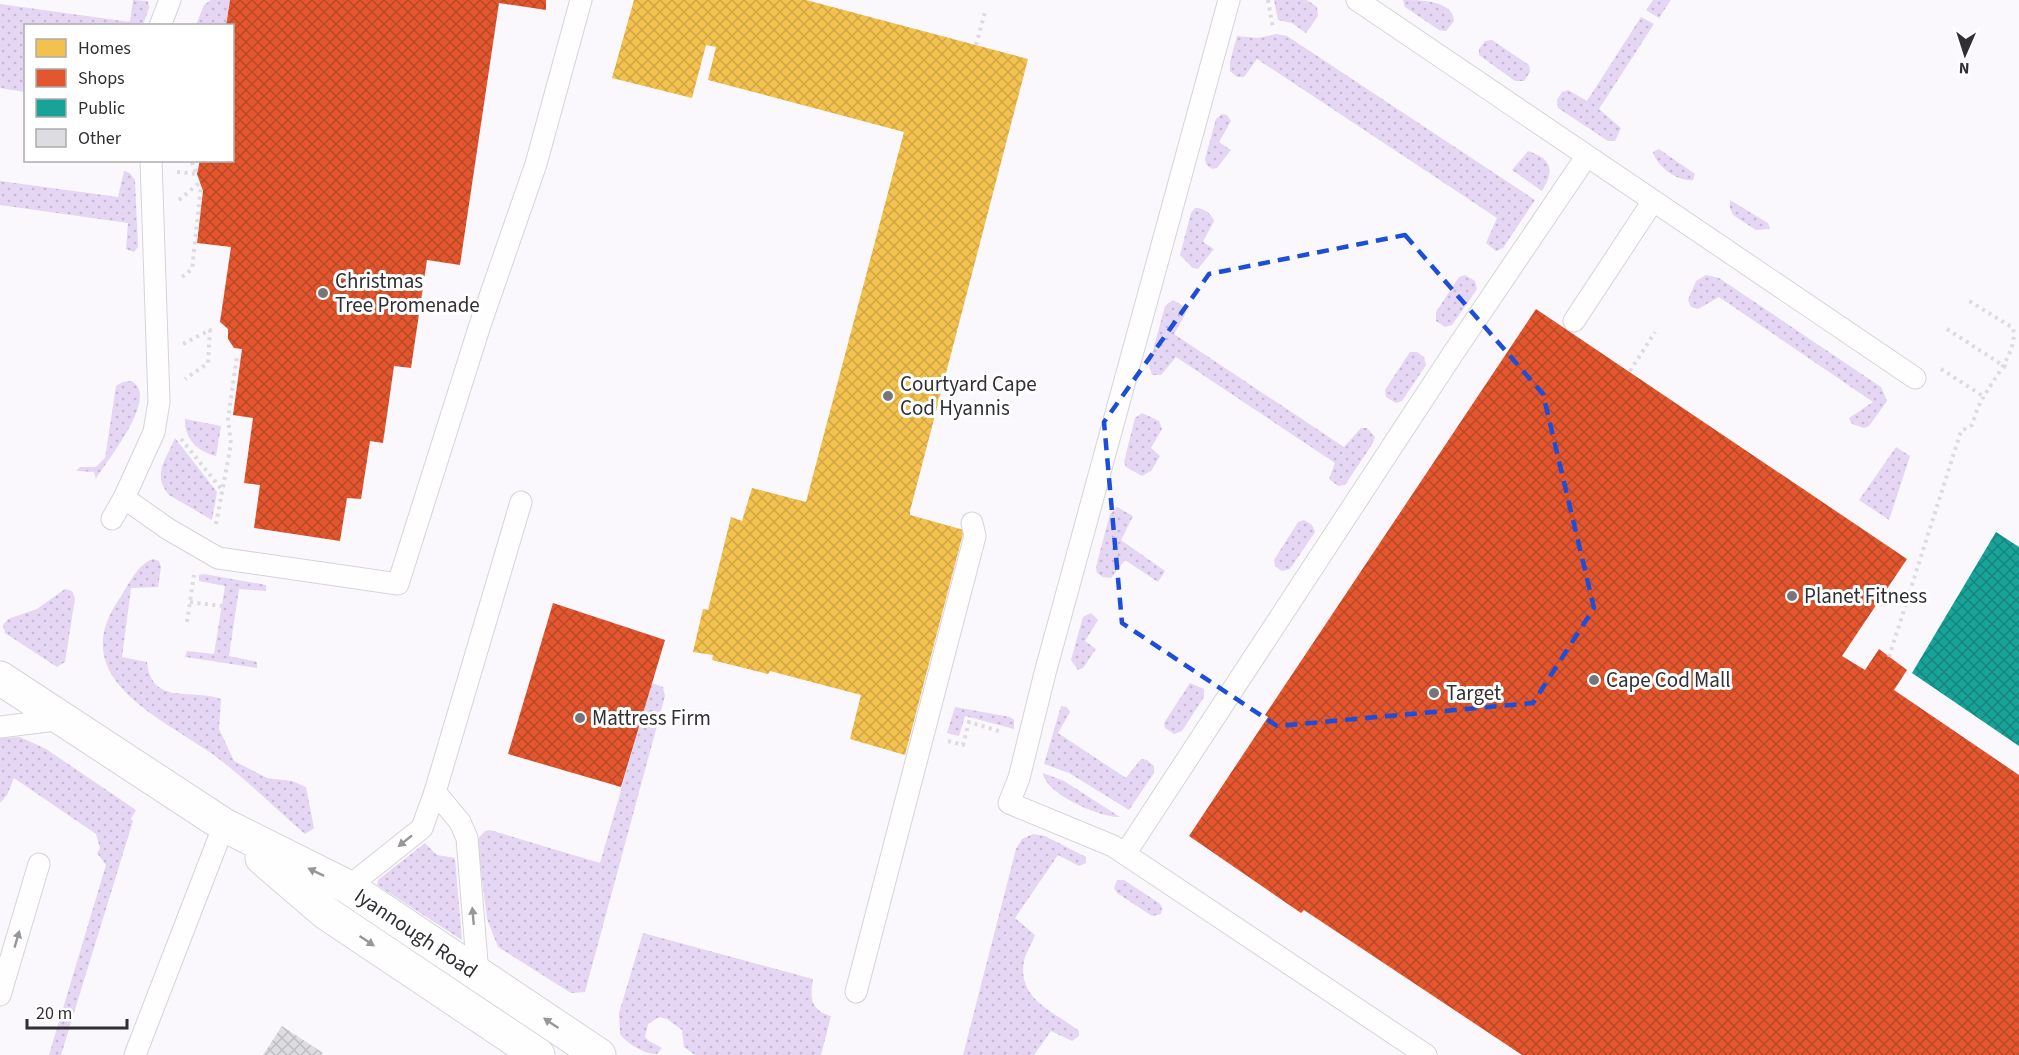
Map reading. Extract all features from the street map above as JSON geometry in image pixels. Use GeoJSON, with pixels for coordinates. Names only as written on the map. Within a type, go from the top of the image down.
{"type":"FeatureCollection","features":[{"type":"Feature","properties":{"kind":"main road","name":"Iyannough Road"},"geometry":{"type":"LineString","coordinates":[[0,678],[224,825],[348,887],[599,1055]]}},
{"type":"Feature","properties":{"kind":"main road","name":"Iyannough Road"},"geometry":{"type":"LineString","coordinates":[[224,825],[326,913],[538,1055]]}},
{"type":"Feature","properties":{"kind":"lane"},"geometry":{"type":"LineString","coordinates":[[161,24],[170,0]]}},
{"type":"Feature","properties":{"kind":"lane"},"geometry":{"type":"LineString","coordinates":[[124,498],[168,530],[218,558],[398,584],[480,325],[536,164],[581,0]]}},
{"type":"Feature","properties":{"kind":"lane"},"geometry":{"type":"LineString","coordinates":[[1228,0],[1048,663],[1019,778],[1009,803],[1100,839],[1125,854],[1426,1055]]}},
{"type":"Feature","properties":{"kind":"lane"},"geometry":{"type":"LineString","coordinates":[[1358,0],[1915,378]]}},
{"type":"Feature","properties":{"kind":"lane"},"geometry":{"type":"LineString","coordinates":[[1125,854],[1452,355],[1587,157]]}},
{"type":"Feature","properties":{"kind":"lane"},"geometry":{"type":"LineString","coordinates":[[112,519],[154,432],[159,402],[151,162]]}},
{"type":"Feature","properties":{"kind":"lane"},"geometry":{"type":"LineString","coordinates":[[1574,321],[1653,201]]}},
{"type":"Feature","properties":{"kind":"lane"},"geometry":{"type":"LineString","coordinates":[[348,887],[422,828],[435,792],[521,502]]}},
{"type":"Feature","properties":{"kind":"lane"},"geometry":{"type":"LineString","coordinates":[[856,992],[975,536],[972,523]]}},
{"type":"Feature","properties":{"kind":"lane"},"geometry":{"type":"LineString","coordinates":[[0,727],[63,719]]}},
{"type":"Feature","properties":{"kind":"lane"},"geometry":{"type":"LineString","coordinates":[[435,792],[460,822],[467,838],[478,975]]}},
{"type":"Feature","properties":{"kind":"lane"},"geometry":{"type":"LineString","coordinates":[[135,1055],[224,825]]}},
{"type":"Feature","properties":{"kind":"lane"},"geometry":{"type":"LineString","coordinates":[[0,995],[39,864]]}},
{"type":"Feature","properties":{"kind":"path"},"geometry":{"type":"LineString","coordinates":[[1268,0],[1273,28]]}},
{"type":"Feature","properties":{"kind":"path"},"geometry":{"type":"LineString","coordinates":[[976,45],[985,12]]}},
{"type":"Feature","properties":{"kind":"path"},"geometry":{"type":"LineString","coordinates":[[192,162],[197,174]]}},
{"type":"Feature","properties":{"kind":"path"},"geometry":{"type":"LineString","coordinates":[[172,206],[200,185],[192,269],[180,279]]}},
{"type":"Feature","properties":{"kind":"path"},"geometry":{"type":"LineString","coordinates":[[1890,657],[1961,431],[1972,424],[1983,396],[2007,368],[2017,342],[2017,333],[1966,299]]}},
{"type":"Feature","properties":{"kind":"path"},"geometry":{"type":"LineString","coordinates":[[1947,329],[2007,368]]}},
{"type":"Feature","properties":{"kind":"path"},"geometry":{"type":"LineString","coordinates":[[180,346],[210,330],[208,363],[182,381]]}},
{"type":"Feature","properties":{"kind":"path"},"geometry":{"type":"LineString","coordinates":[[1630,372],[1655,332]]}},
{"type":"Feature","properties":{"kind":"path"},"geometry":{"type":"LineString","coordinates":[[216,524],[231,444],[228,419],[237,356]]}},
{"type":"Feature","properties":{"kind":"path"},"geometry":{"type":"LineString","coordinates":[[1936,366],[1983,396]]}},
{"type":"Feature","properties":{"kind":"path"},"geometry":{"type":"LineString","coordinates":[[178,436],[223,490]]}},
{"type":"Feature","properties":{"kind":"path"},"geometry":{"type":"LineString","coordinates":[[187,622],[194,574]]}},
{"type":"Feature","properties":{"kind":"path"},"geometry":{"type":"LineString","coordinates":[[190,602],[222,606]]}},
{"type":"Feature","properties":{"kind":"path"},"geometry":{"type":"LineString","coordinates":[[923,734],[963,746],[969,722],[1009,733]]}},
{"type":"Feature","properties":{"kind":"highlighted area"},"geometry":{"type":"Polygon","coordinates":[[[1405,235],[1543,394],[1594,608],[1533,703],[1277,726],[1122,623],[1104,422],[1209,274],[1405,235]]]}},
{"type":"Feature","properties":{"kind":"shaded area"},"geometry":{"type":"Polygon","coordinates":[[[133,0],[148,1],[149,8],[143,24],[24,24],[24,92],[0,88],[0,4],[130,22],[133,0]]]}},
{"type":"Feature","properties":{"kind":"shaded area"},"geometry":{"type":"Polygon","coordinates":[[[211,0],[230,0],[226,24],[196,24],[204,5],[211,0]]]}},
{"type":"Feature","properties":{"kind":"shaded area"},"geometry":{"type":"Polygon","coordinates":[[[1274,0],[1307,0],[1317,7],[1318,16],[1306,33],[1292,23],[1278,20],[1274,0]]]}},
{"type":"Feature","properties":{"kind":"shaded area"},"geometry":{"type":"Polygon","coordinates":[[[1403,0],[1426,1],[1442,5],[1452,14],[1454,21],[1446,31],[1439,30],[1405,7],[1403,0]]]}},
{"type":"Feature","properties":{"kind":"shaded area"},"geometry":{"type":"Polygon","coordinates":[[[1653,0],[1671,0],[1659,18],[1646,10],[1653,0]]]}},
{"type":"Feature","properties":{"kind":"shaded area"},"geometry":{"type":"Polygon","coordinates":[[[1641,17],[1654,24],[1599,109],[1621,128],[1615,141],[1608,141],[1558,108],[1557,100],[1562,92],[1568,90],[1587,101],[1641,17]]]}},
{"type":"Feature","properties":{"kind":"shaded area"},"geometry":{"type":"Polygon","coordinates":[[[1276,34],[1287,36],[1535,200],[1503,248],[1496,251],[1486,243],[1497,218],[1257,59],[1244,77],[1237,77],[1230,71],[1237,36],[1258,38],[1276,34]]]}},
{"type":"Feature","properties":{"kind":"shaded area"},"geometry":{"type":"Polygon","coordinates":[[[1492,40],[1529,65],[1530,72],[1524,81],[1515,81],[1479,55],[1479,49],[1485,41],[1492,40]]]}},
{"type":"Feature","properties":{"kind":"shaded area"},"geometry":{"type":"Polygon","coordinates":[[[1222,114],[1227,115],[1231,121],[1219,142],[1231,150],[1217,168],[1212,169],[1206,164],[1205,159],[1216,119],[1222,114]]]}},
{"type":"Feature","properties":{"kind":"shaded area"},"geometry":{"type":"Polygon","coordinates":[[[1659,149],[1695,174],[1693,180],[1681,179],[1663,168],[1653,152],[1659,149]]]}},
{"type":"Feature","properties":{"kind":"shaded area"},"geometry":{"type":"Polygon","coordinates":[[[1528,151],[1542,158],[1549,166],[1549,177],[1542,191],[1512,170],[1528,151]]]}},
{"type":"Feature","properties":{"kind":"shaded area"},"geometry":{"type":"Polygon","coordinates":[[[124,171],[130,173],[135,180],[138,247],[134,252],[126,249],[128,223],[0,205],[0,181],[118,197],[124,171]]]}},
{"type":"Feature","properties":{"kind":"shaded area"},"geometry":{"type":"Polygon","coordinates":[[[1730,200],[1768,223],[1770,229],[1756,230],[1733,215],[1730,200]]]}},
{"type":"Feature","properties":{"kind":"shaded area"},"geometry":{"type":"Polygon","coordinates":[[[1195,208],[1207,212],[1214,221],[1203,242],[1214,249],[1198,269],[1193,268],[1180,255],[1191,213],[1195,208]]]}},
{"type":"Feature","properties":{"kind":"shaded area"},"geometry":{"type":"Polygon","coordinates":[[[1465,275],[1475,281],[1477,289],[1452,325],[1445,327],[1436,321],[1436,312],[1459,277],[1465,275]]]}},
{"type":"Feature","properties":{"kind":"shaded area"},"geometry":{"type":"Polygon","coordinates":[[[1706,275],[1719,278],[1881,387],[1887,401],[1869,426],[1864,428],[1852,424],[1849,418],[1873,402],[1719,297],[1698,309],[1691,307],[1688,300],[1696,281],[1706,275]]]}},
{"type":"Feature","properties":{"kind":"shaded area"},"geometry":{"type":"Polygon","coordinates":[[[1173,300],[1185,307],[1186,313],[1174,334],[1344,447],[1361,428],[1367,428],[1375,437],[1373,443],[1345,485],[1338,486],[1329,479],[1335,463],[1176,357],[1161,375],[1152,375],[1149,365],[1165,306],[1173,300]]]}},
{"type":"Feature","properties":{"kind":"shaded area"},"geometry":{"type":"Polygon","coordinates":[[[1410,352],[1417,352],[1424,357],[1426,365],[1402,401],[1396,403],[1386,397],[1385,390],[1410,352]]]}},
{"type":"Feature","properties":{"kind":"shaded area"},"geometry":{"type":"Polygon","coordinates":[[[131,381],[139,389],[140,400],[136,414],[120,444],[96,479],[94,472],[76,471],[80,467],[96,467],[105,458],[116,386],[131,381]]]}},
{"type":"Feature","properties":{"kind":"shaded area"},"geometry":{"type":"Polygon","coordinates":[[[1142,413],[1159,421],[1162,429],[1151,448],[1160,456],[1151,471],[1142,476],[1126,467],[1124,462],[1135,418],[1142,413]]]}},
{"type":"Feature","properties":{"kind":"shaded area"},"geometry":{"type":"Polygon","coordinates":[[[185,419],[221,426],[216,456],[193,444],[187,433],[185,419]]]}},
{"type":"Feature","properties":{"kind":"shaded area"},"geometry":{"type":"Polygon","coordinates":[[[175,438],[217,492],[212,520],[169,495],[164,487],[161,480],[162,466],[175,438]]]}},
{"type":"Feature","properties":{"kind":"shaded area"},"geometry":{"type":"Polygon","coordinates":[[[1896,447],[1910,456],[1889,520],[1859,500],[1896,447]]]}},
{"type":"Feature","properties":{"kind":"shaded area"},"geometry":{"type":"Polygon","coordinates":[[[1117,507],[1133,516],[1121,540],[1165,571],[1158,582],[1125,560],[1111,578],[1097,573],[1096,567],[1110,514],[1117,507]]]}},
{"type":"Feature","properties":{"kind":"shaded area"},"geometry":{"type":"Polygon","coordinates":[[[1304,520],[1312,525],[1315,532],[1290,569],[1282,571],[1275,566],[1274,560],[1298,522],[1304,520]]]}},
{"type":"Feature","properties":{"kind":"shaded area"},"geometry":{"type":"Polygon","coordinates":[[[153,559],[159,561],[161,567],[158,587],[131,588],[122,657],[147,662],[150,676],[156,685],[164,690],[221,699],[219,729],[234,761],[267,778],[292,781],[306,787],[314,828],[305,834],[223,762],[145,709],[126,692],[111,673],[103,652],[105,628],[133,577],[142,566],[153,559]]]}},
{"type":"Feature","properties":{"kind":"shaded area"},"geometry":{"type":"Polygon","coordinates":[[[199,575],[266,585],[266,591],[239,589],[229,656],[257,662],[257,668],[185,657],[187,651],[214,654],[225,586],[199,581],[199,575]]]}},
{"type":"Feature","properties":{"kind":"shaded area"},"geometry":{"type":"Polygon","coordinates":[[[65,589],[72,591],[75,598],[65,662],[57,667],[5,633],[3,625],[8,619],[37,609],[65,589]]]}},
{"type":"Feature","properties":{"kind":"shaded area"},"geometry":{"type":"Polygon","coordinates":[[[1091,613],[1098,620],[1085,641],[1096,649],[1083,668],[1078,670],[1071,660],[1083,617],[1091,613]]]}},
{"type":"Feature","properties":{"kind":"shaded area"},"geometry":{"type":"Polygon","coordinates":[[[652,683],[663,687],[665,696],[585,992],[571,993],[498,947],[487,919],[477,840],[485,831],[490,830],[600,863],[652,683]]]}},
{"type":"Feature","properties":{"kind":"shaded area"},"geometry":{"type":"Polygon","coordinates":[[[1190,683],[1204,689],[1204,697],[1182,731],[1174,734],[1165,728],[1164,723],[1190,683]]]}},
{"type":"Feature","properties":{"kind":"shaded area"},"geometry":{"type":"Polygon","coordinates":[[[1061,706],[1067,707],[1070,712],[1058,733],[1126,778],[1141,759],[1147,760],[1154,766],[1154,773],[1129,810],[1069,773],[1044,764],[1061,706]]]}},
{"type":"Feature","properties":{"kind":"shaded area"},"geometry":{"type":"Polygon","coordinates":[[[955,707],[1010,717],[1014,720],[1014,729],[965,716],[959,736],[947,733],[955,707]]]}},
{"type":"Feature","properties":{"kind":"shaded area"},"geometry":{"type":"Polygon","coordinates":[[[20,737],[46,749],[136,810],[131,819],[133,821],[61,1055],[49,1055],[106,865],[97,853],[100,848],[96,834],[14,778],[7,795],[0,803],[0,738],[20,737]]]}},
{"type":"Feature","properties":{"kind":"shaded area"},"geometry":{"type":"Polygon","coordinates":[[[1043,773],[1064,781],[1120,817],[1100,814],[1075,803],[1053,789],[1043,773]]]}},
{"type":"Feature","properties":{"kind":"shaded area"},"geometry":{"type":"Polygon","coordinates":[[[1033,834],[1045,836],[1086,857],[1086,863],[1079,866],[1058,855],[1015,918],[1035,935],[1024,961],[1023,974],[1026,986],[1039,1003],[1079,1031],[1079,1036],[1072,1041],[1051,1031],[1034,1055],[963,1055],[1016,849],[1022,839],[1033,834]]]}},
{"type":"Feature","properties":{"kind":"shaded area"},"geometry":{"type":"Polygon","coordinates":[[[425,843],[437,855],[455,858],[462,940],[377,885],[378,880],[425,843]]]}},
{"type":"Feature","properties":{"kind":"shaded area"},"geometry":{"type":"Polygon","coordinates":[[[1117,880],[1124,880],[1159,903],[1162,907],[1161,914],[1152,916],[1117,893],[1114,888],[1117,880]]]}},
{"type":"Feature","properties":{"kind":"shaded area"},"geometry":{"type":"Polygon","coordinates":[[[643,933],[813,979],[813,1002],[819,1010],[831,1016],[821,1055],[695,1055],[684,1047],[682,1030],[667,1019],[659,1017],[648,1024],[645,1037],[662,1048],[657,1054],[647,1053],[631,1045],[620,1034],[619,1013],[643,933]]]}},
{"type":"Feature","properties":{"kind":"building: Homes","name":"Courtyard Cape Cod Hyannis"},"geometry":{"type":"Polygon","coordinates":[[[634,0],[806,0],[1028,59],[910,511],[910,515],[964,530],[905,755],[850,739],[861,695],[770,671],[768,674],[712,660],[713,655],[693,652],[703,609],[708,610],[731,517],[742,521],[752,488],[806,502],[904,132],[708,80],[716,47],[706,45],[692,98],[612,78],[634,0]]]}},
{"type":"Feature","properties":{"kind":"building: Shops","name":"Christmas Tree Promenade"},"geometry":{"type":"Polygon","coordinates":[[[230,0],[546,0],[546,10],[499,3],[460,265],[427,260],[411,368],[394,366],[383,443],[370,441],[361,499],[347,498],[340,541],[254,528],[260,485],[244,483],[253,418],[233,415],[242,349],[234,348],[228,339],[228,329],[220,322],[231,247],[197,243],[203,191],[197,174],[200,162],[234,162],[234,24],[226,24],[230,0]]]}},
{"type":"Feature","properties":{"kind":"building: Shops","name":"Cape Cod Mall"},"geometry":{"type":"Polygon","coordinates":[[[1536,309],[1907,559],[1842,656],[1865,670],[1879,649],[1907,670],[1894,690],[2019,775],[2019,1055],[1522,1055],[1304,910],[1301,913],[1189,836],[1268,717],[1265,715],[1536,309]]]}},
{"type":"Feature","properties":{"kind":"building: Shops","name":"Mattress Firm"},"geometry":{"type":"Polygon","coordinates":[[[553,603],[665,640],[621,787],[508,754],[553,603]]]}},
{"type":"Feature","properties":{"kind":"building: Public"},"geometry":{"type":"Polygon","coordinates":[[[1996,532],[2019,547],[2019,746],[1912,673],[1996,532]]]}},
{"type":"Feature","properties":{"kind":"building: Other"},"geometry":{"type":"Polygon","coordinates":[[[282,1026],[323,1053],[321,1055],[263,1055],[282,1026]]]}},
{"type":"Feature","properties":{"kind":"place","name":"Christmas Tree Promenade"},"geometry":{"type":"Point","coordinates":[323,293]}},
{"type":"Feature","properties":{"kind":"place","name":"Courtyard Cape Cod Hyannis"},"geometry":{"type":"Point","coordinates":[888,396]}},
{"type":"Feature","properties":{"kind":"place","name":"Planet Fitness"},"geometry":{"type":"Point","coordinates":[1792,596]}},
{"type":"Feature","properties":{"kind":"place","name":"Cape Cod Mall"},"geometry":{"type":"Point","coordinates":[1594,680]}},
{"type":"Feature","properties":{"kind":"place","name":"Target"},"geometry":{"type":"Point","coordinates":[1434,693]}},
{"type":"Feature","properties":{"kind":"place","name":"Mattress Firm"},"geometry":{"type":"Point","coordinates":[580,718]}}]}
